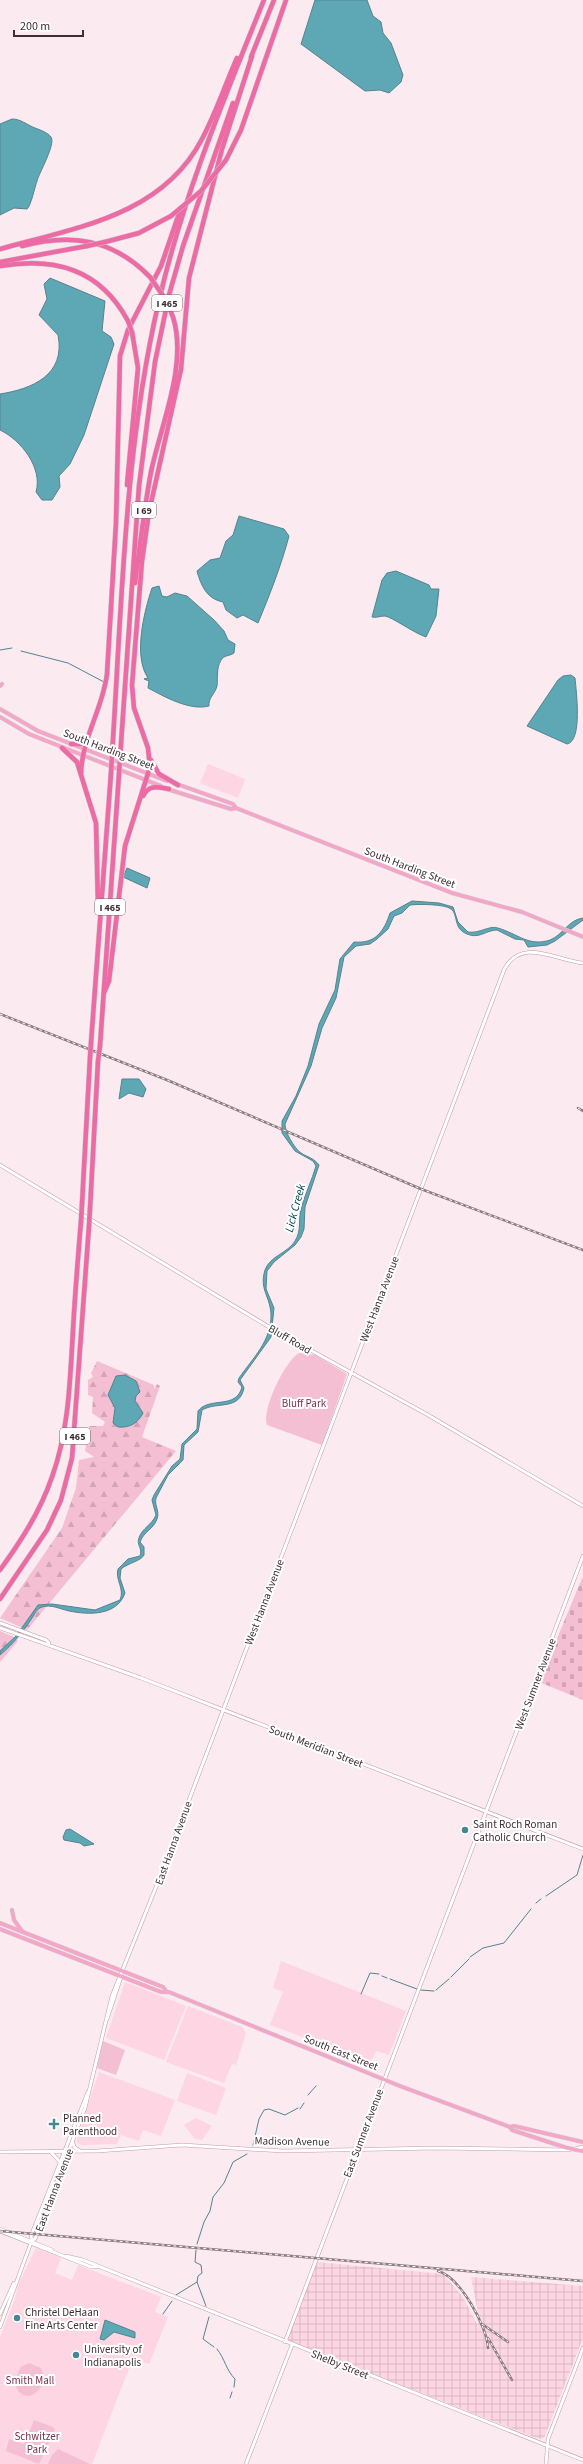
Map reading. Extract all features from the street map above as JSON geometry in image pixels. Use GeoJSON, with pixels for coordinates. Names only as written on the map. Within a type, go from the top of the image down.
{"type":"FeatureCollection","features":[{"type":"Feature","properties":{"kind":"highway","name":"I 465"},"geometry":{"type":"LineString","coordinates":[[0,1570],[37,1512],[52,1477],[62,1443],[69,1398],[90,1058],[111,773],[128,509],[134,448],[150,346],[170,256],[194,178],[264,0]]}},
{"type":"Feature","properties":{"kind":"highway"},"geometry":{"type":"LineString","coordinates":[[0,250],[117,215],[140,204],[166,186],[188,161],[202,139],[264,0]]}},
{"type":"Feature","properties":{"kind":"highway","name":"I 465"},"geometry":{"type":"LineString","coordinates":[[0,1599],[47,1530],[60,1500],[72,1458],[90,1226],[98,1061],[141,460],[160,337],[188,231],[274,0]]}},
{"type":"Feature","properties":{"kind":"highway"},"geometry":{"type":"LineString","coordinates":[[0,262],[87,246],[139,232],[171,216],[201,192],[226,160],[240,130],[286,0]]}},
{"type":"Feature","properties":{"kind":"highway"},"geometry":{"type":"LineString","coordinates":[[178,785],[157,772],[149,754],[135,713],[132,685],[147,525],[155,478],[181,369],[189,278],[222,149],[252,56]]}},
{"type":"Feature","properties":{"kind":"highway"},"geometry":{"type":"LineString","coordinates":[[80,773],[82,756],[104,692],[107,674],[116,528],[120,356],[128,330],[158,274],[194,178]]}},
{"type":"Feature","properties":{"kind":"highway","name":"I 69"},"geometry":{"type":"LineString","coordinates":[[0,250],[48,240],[82,240],[119,252],[138,265],[150,277],[166,300],[173,317],[178,341],[177,362],[147,496],[130,622]]}},
{"type":"Feature","properties":{"kind":"highway","name":"I 69"},"geometry":{"type":"LineString","coordinates":[[0,266],[37,262],[70,269],[90,278],[103,289],[115,301],[128,321],[132,332],[138,368],[127,475],[128,509]]}},
{"type":"Feature","properties":{"kind":"highway"},"geometry":{"type":"LineString","coordinates":[[71,744],[81,744],[89,735]]}},
{"type":"Feature","properties":{"kind":"highway"},"geometry":{"type":"LineString","coordinates":[[62,748],[75,758],[97,829],[99,924]]}},
{"type":"Feature","properties":{"kind":"highway"},"geometry":{"type":"LineString","coordinates":[[104,993],[109,981],[113,957],[122,860],[148,773],[149,754]]}},
{"type":"Feature","properties":{"kind":"highway"},"geometry":{"type":"LineString","coordinates":[[134,818],[147,790],[154,787],[169,790]]}},
{"type":"Feature","properties":{"kind":"main road","name":"South Harding Street"},"geometry":{"type":"LineString","coordinates":[[0,709],[29,727],[71,744],[178,785],[233,804],[236,808],[458,895],[522,912],[581,936]]}},
{"type":"Feature","properties":{"kind":"main road","name":"South Harding Street"},"geometry":{"type":"LineString","coordinates":[[0,718],[25,732],[62,748],[169,790],[231,809],[236,808]]}},
{"type":"Feature","properties":{"kind":"main road","name":"West Hanna Avenue"},"geometry":{"type":"LineString","coordinates":[[224,1710],[506,967],[517,956],[531,952],[583,963]]}},
{"type":"Feature","properties":{"kind":"main road","name":"Bluff Road"},"geometry":{"type":"LineString","coordinates":[[0,1165],[267,1326],[583,1506]]}},
{"type":"Feature","properties":{"kind":"main road","name":"West Sumner Avenue"},"geometry":{"type":"LineString","coordinates":[[486,1812],[583,1556]]}},
{"type":"Feature","properties":{"kind":"main road","name":"South Meridian Street"},"geometry":{"type":"LineString","coordinates":[[0,1623],[46,1640],[49,1644]]}},
{"type":"Feature","properties":{"kind":"main road","name":"South Meridian Street"},"geometry":{"type":"LineString","coordinates":[[0,1628],[45,1644],[49,1644],[224,1710],[583,1849]]}},
{"type":"Feature","properties":{"kind":"main road","name":"East Hanna Avenue"},"geometry":{"type":"LineString","coordinates":[[0,2314],[31,2242],[31,2237],[59,2162],[88,2092],[102,2030],[112,1996],[121,1977],[224,1710]]}},
{"type":"Feature","properties":{"kind":"main road","name":"East Sumner Avenue"},"geometry":{"type":"LineString","coordinates":[[285,2342],[486,1812]]}},
{"type":"Feature","properties":{"kind":"main road"},"geometry":{"type":"LineString","coordinates":[[12,1910],[14,1920],[22,1932]]}},
{"type":"Feature","properties":{"kind":"main road","name":"South East Street"},"geometry":{"type":"LineString","coordinates":[[0,1923],[163,1987],[166,1991],[384,2079],[510,2127],[512,2130],[572,2150],[582,2150]]}},
{"type":"Feature","properties":{"kind":"main road","name":"South East Street"},"geometry":{"type":"LineString","coordinates":[[0,1929],[161,1992],[166,1991]]}},
{"type":"Feature","properties":{"kind":"main road"},"geometry":{"type":"LineString","coordinates":[[71,1957],[78,1954]]}},
{"type":"Feature","properties":{"kind":"main road"},"geometry":{"type":"LineString","coordinates":[[79,1960],[84,1956]]}},
{"type":"Feature","properties":{"kind":"main road","name":"East Hanna Avenue"},"geometry":{"type":"LineString","coordinates":[[31,2242],[35,2239],[73,2141],[88,2098],[88,2092]]}},
{"type":"Feature","properties":{"kind":"main road","name":"South East Street"},"geometry":{"type":"LineString","coordinates":[[510,2127],[514,2126],[583,2142]]}},
{"type":"Feature","properties":{"kind":"main road"},"geometry":{"type":"LineString","coordinates":[[73,2141],[74,2147],[80,2151]]}},
{"type":"Feature","properties":{"kind":"main road","name":"Madison Avenue"},"geometry":{"type":"LineString","coordinates":[[0,2152],[68,2152],[182,2145],[283,2151],[572,2150]]}},
{"type":"Feature","properties":{"kind":"main road"},"geometry":{"type":"LineString","coordinates":[[51,2152],[59,2162]]}},
{"type":"Feature","properties":{"kind":"main road","name":"Shelby Street"},"geometry":{"type":"LineString","coordinates":[[0,2230],[583,2460]]}},
{"type":"Feature","properties":{"kind":"main road","name":"East Hanna Avenue"},"geometry":{"type":"LineString","coordinates":[[0,2327],[15,2282]]}},
{"type":"Feature","properties":{"kind":"main road"},"geometry":{"type":"LineString","coordinates":[[246,2464],[292,2345]]}},
{"type":"Feature","properties":{"kind":"main road"},"geometry":{"type":"LineString","coordinates":[[546,2464],[547,2445],[583,2348]]}},
{"type":"Feature","properties":{"kind":"shaded area"},"geometry":{"type":"Polygon","coordinates":[[[208,764],[245,779],[238,798],[200,783],[208,764]]]}},
{"type":"Feature","properties":{"kind":"shaded area"},"geometry":{"type":"Polygon","coordinates":[[[281,1961],[406,2011],[389,2055],[376,2051],[373,2058],[365,2064],[346,2053],[270,2025],[283,1992],[273,1988],[281,1961]]]}},
{"type":"Feature","properties":{"kind":"shaded area"},"geometry":{"type":"Polygon","coordinates":[[[125,1982],[186,2006],[164,2060],[106,2038],[125,1982]]]}},
{"type":"Feature","properties":{"kind":"shaded area"},"geometry":{"type":"Polygon","coordinates":[[[188,2006],[242,2027],[246,2033],[236,2065],[232,2064],[224,2083],[166,2062],[188,2006]]]}},
{"type":"Feature","properties":{"kind":"shaded area"},"geometry":{"type":"Polygon","coordinates":[[[99,2072],[175,2100],[161,2136],[143,2130],[139,2141],[121,2135],[117,2144],[82,2145],[76,2142],[99,2072]]]}},
{"type":"Feature","properties":{"kind":"shaded area"},"geometry":{"type":"Polygon","coordinates":[[[187,2073],[226,2088],[216,2115],[177,2101],[187,2073]]]}},
{"type":"Feature","properties":{"kind":"shaded area"},"geometry":{"type":"Polygon","coordinates":[[[196,2118],[212,2126],[202,2140],[195,2139],[184,2125],[196,2118]]]}},
{"type":"Feature","properties":{"kind":"shaded area","name":"University of Indianapolis"},"geometry":{"type":"Polygon","coordinates":[[[36,2248],[61,2258],[55,2273],[72,2280],[78,2265],[161,2297],[155,2312],[168,2317],[149,2364],[136,2360],[131,2363],[92,2464],[0,2464],[0,2337],[15,2299],[18,2285],[36,2248]]]}},
{"type":"Feature","properties":{"kind":"shaded area"},"geometry":{"type":"Polygon","coordinates":[[[317,2262],[443,2274],[463,2297],[477,2324],[482,2320],[478,2313],[471,2277],[583,2286],[583,2338],[544,2438],[539,2439],[289,2341],[287,2339],[317,2262]]]}},
{"type":"Feature","properties":{"kind":"green space","name":"Bluff Park"},"geometry":{"type":"Polygon","coordinates":[[[299,1353],[315,1355],[347,1374],[322,1445],[267,1425],[266,1418],[268,1409],[276,1386],[287,1366],[299,1353]]]}},
{"type":"Feature","properties":{"kind":"green space"},"geometry":{"type":"Polygon","coordinates":[[[97,1361],[154,1385],[154,1389],[157,1384],[160,1386],[142,1437],[176,1451],[27,1630],[0,1618],[62,1528],[76,1488],[79,1460],[94,1457],[85,1451],[89,1426],[103,1426],[105,1422],[92,1413],[93,1397],[88,1395],[88,1380],[93,1377],[91,1373],[97,1361]]]}},
{"type":"Feature","properties":{"kind":"green space"},"geometry":{"type":"Polygon","coordinates":[[[583,1576],[583,1700],[539,1682],[583,1576]]]}},
{"type":"Feature","properties":{"kind":"green space"},"geometry":{"type":"Polygon","coordinates":[[[0,1631],[14,1637],[18,1641],[0,1662],[0,1631]]]}},
{"type":"Feature","properties":{"kind":"green space"},"geometry":{"type":"Polygon","coordinates":[[[103,2041],[125,2050],[116,2075],[97,2068],[103,2041]]]}},
{"type":"Feature","properties":{"kind":"green space","name":"Smith Mall"},"geometry":{"type":"Polygon","coordinates":[[[29,2363],[41,2368],[43,2375],[43,2383],[40,2389],[30,2396],[19,2392],[15,2384],[20,2367],[29,2363]]]}},
{"type":"Feature","properties":{"kind":"green space","name":"Schwitzer Park"},"geometry":{"type":"Polygon","coordinates":[[[34,2420],[53,2427],[55,2430],[39,2464],[6,2451],[9,2439],[24,2444],[34,2420]]]}},
{"type":"Feature","properties":{"kind":"green space"},"geometry":{"type":"Polygon","coordinates":[[[58,2449],[90,2464],[48,2464],[52,2455],[58,2449]]]}},
{"type":"Feature","properties":{"kind":"water"},"geometry":{"type":"Polygon","coordinates":[[[315,0],[367,0],[373,16],[381,22],[383,33],[391,43],[403,75],[401,82],[389,93],[380,90],[365,91],[301,44],[315,0]]]}},
{"type":"Feature","properties":{"kind":"water"},"geometry":{"type":"Polygon","coordinates":[[[12,119],[21,121],[45,132],[51,137],[52,141],[27,209],[14,208],[0,215],[0,124],[12,119]]]}},
{"type":"Feature","properties":{"kind":"water"},"geometry":{"type":"Polygon","coordinates":[[[50,278],[105,301],[102,331],[111,337],[114,344],[84,435],[70,464],[59,476],[60,487],[52,500],[42,500],[36,492],[37,483],[33,464],[22,448],[0,430],[0,394],[12,392],[35,384],[52,370],[57,360],[59,349],[58,335],[39,315],[47,299],[44,284],[50,278]]]}},
{"type":"Feature","properties":{"kind":"water"},"geometry":{"type":"Polygon","coordinates":[[[239,516],[284,529],[289,536],[275,580],[258,623],[243,615],[237,618],[226,610],[223,602],[209,595],[203,587],[197,571],[210,560],[220,558],[226,541],[233,535],[239,516]]]}},
{"type":"Feature","properties":{"kind":"water"},"geometry":{"type":"Polygon","coordinates":[[[396,571],[429,585],[431,589],[439,589],[436,616],[426,637],[388,617],[372,617],[382,580],[387,573],[396,571]]]}},
{"type":"Feature","properties":{"kind":"water"},"geometry":{"type":"Polygon","coordinates":[[[159,586],[162,596],[167,597],[175,593],[187,596],[214,620],[224,631],[228,640],[235,644],[234,653],[224,657],[219,663],[217,686],[209,706],[194,707],[170,699],[148,688],[149,681],[144,679],[148,678],[141,658],[141,634],[143,621],[152,588],[159,586]]]}},
{"type":"Feature","properties":{"kind":"water"},"geometry":{"type":"Polygon","coordinates":[[[571,675],[575,678],[577,725],[572,741],[567,744],[527,726],[558,680],[563,676],[571,675]]]}},
{"type":"Feature","properties":{"kind":"water"},"geometry":{"type":"Polygon","coordinates":[[[127,868],[150,878],[147,888],[123,877],[127,868]]]}},
{"type":"Feature","properties":{"kind":"water","name":"Lick Creek"},"geometry":{"type":"Polygon","coordinates":[[[412,901],[439,903],[453,907],[458,922],[468,932],[476,932],[495,927],[524,939],[536,942],[543,942],[555,938],[573,922],[583,918],[583,920],[555,941],[547,945],[528,947],[524,940],[515,939],[497,930],[474,936],[464,933],[458,926],[455,915],[448,907],[419,904],[410,905],[402,913],[394,916],[388,929],[377,939],[370,944],[356,946],[344,957],[336,998],[322,1028],[311,1066],[285,1124],[288,1135],[293,1144],[301,1153],[313,1159],[319,1165],[305,1207],[304,1229],[301,1237],[295,1245],[274,1262],[267,1271],[266,1289],[274,1308],[271,1337],[240,1380],[244,1388],[238,1400],[233,1403],[208,1407],[202,1410],[198,1432],[184,1445],[183,1460],[168,1475],[156,1498],[158,1513],[157,1519],[140,1542],[144,1547],[144,1555],[140,1559],[121,1569],[120,1578],[125,1593],[121,1601],[109,1610],[93,1613],[69,1611],[49,1606],[40,1608],[18,1638],[0,1655],[0,1651],[16,1636],[38,1605],[52,1604],[95,1610],[120,1600],[121,1588],[117,1573],[118,1569],[128,1559],[140,1556],[141,1551],[138,1540],[142,1532],[156,1515],[152,1500],[154,1495],[172,1466],[180,1459],[182,1444],[197,1429],[198,1411],[209,1404],[229,1401],[239,1394],[242,1387],[238,1382],[239,1378],[261,1348],[270,1323],[270,1308],[263,1282],[265,1270],[267,1265],[288,1249],[297,1237],[301,1209],[316,1166],[313,1161],[295,1151],[282,1133],[282,1121],[296,1096],[308,1066],[319,1024],[335,990],[340,959],[354,942],[368,941],[378,935],[382,931],[390,913],[412,901]]]}},
{"type":"Feature","properties":{"kind":"water"},"geometry":{"type":"Polygon","coordinates":[[[122,1079],[139,1079],[146,1089],[143,1097],[129,1093],[119,1099],[122,1079]]]}},
{"type":"Feature","properties":{"kind":"water"},"geometry":{"type":"Polygon","coordinates":[[[125,1375],[136,1381],[140,1392],[136,1396],[135,1401],[143,1413],[139,1420],[130,1426],[118,1427],[113,1423],[115,1408],[108,1395],[116,1376],[125,1375]]]}},
{"type":"Feature","properties":{"kind":"water"},"geometry":{"type":"Polygon","coordinates":[[[70,1829],[94,1844],[84,1846],[80,1843],[64,1840],[63,1837],[66,1830],[70,1829]]]}},
{"type":"Feature","properties":{"kind":"water"},"geometry":{"type":"Polygon","coordinates":[[[105,2320],[135,2332],[135,2338],[114,2332],[104,2340],[100,2339],[105,2320]]]}},
{"type":"Feature","properties":{"kind":"waterway"},"geometry":{"type":"LineString","coordinates":[[0,650],[12,648]]}},
{"type":"Feature","properties":{"kind":"waterway"},"geometry":{"type":"LineString","coordinates":[[21,651],[68,663],[104,682]]}},
{"type":"Feature","properties":{"kind":"waterway"},"geometry":{"type":"LineString","coordinates":[[546,1896],[577,1875],[583,1855]]}},
{"type":"Feature","properties":{"kind":"waterway"},"geometry":{"type":"LineString","coordinates":[[536,1903],[541,1899]]}},
{"type":"Feature","properties":{"kind":"waterway"},"geometry":{"type":"LineString","coordinates":[[470,1957],[483,1948],[504,1943],[531,1909]]}},
{"type":"Feature","properties":{"kind":"waterway"},"geometry":{"type":"LineString","coordinates":[[451,1977],[469,1959]]}},
{"type":"Feature","properties":{"kind":"waterway"},"geometry":{"type":"LineString","coordinates":[[361,1994],[370,1973],[379,1974]]}},
{"type":"Feature","properties":{"kind":"waterway"},"geometry":{"type":"LineString","coordinates":[[382,1976],[387,1978]]}},
{"type":"Feature","properties":{"kind":"waterway"},"geometry":{"type":"LineString","coordinates":[[390,1979],[417,1989]]}},
{"type":"Feature","properties":{"kind":"waterway"},"geometry":{"type":"LineString","coordinates":[[436,1990],[449,1979]]}},
{"type":"Feature","properties":{"kind":"waterway"},"geometry":{"type":"LineString","coordinates":[[420,1990],[434,1991]]}},
{"type":"Feature","properties":{"kind":"waterway"},"geometry":{"type":"LineString","coordinates":[[308,2095],[316,2086]]}},
{"type":"Feature","properties":{"kind":"waterway"},"geometry":{"type":"LineString","coordinates":[[300,2109],[304,2103]]}},
{"type":"Feature","properties":{"kind":"waterway"},"geometry":{"type":"LineString","coordinates":[[253,2145],[259,2119],[264,2110],[269,2109],[285,2115],[298,2108]]}},
{"type":"Feature","properties":{"kind":"waterway"},"geometry":{"type":"LineString","coordinates":[[197,2244],[204,2222],[210,2211],[213,2197],[224,2183],[233,2162],[247,2154]]}},
{"type":"Feature","properties":{"kind":"waterway"},"geometry":{"type":"LineString","coordinates":[[196,2250],[195,2262],[201,2265],[202,2273],[198,2276],[197,2282],[206,2306]]}},
{"type":"Feature","properties":{"kind":"waterway"},"geometry":{"type":"LineString","coordinates":[[176,2295],[197,2282]]}},
{"type":"Feature","properties":{"kind":"waterway"},"geometry":{"type":"LineString","coordinates":[[163,2314],[172,2301]]}},
{"type":"Feature","properties":{"kind":"waterway"},"geometry":{"type":"LineString","coordinates":[[209,2317],[203,2339],[214,2347]]}},
{"type":"Feature","properties":{"kind":"waterway"},"geometry":{"type":"LineString","coordinates":[[217,2349],[235,2379],[234,2387]]}},
{"type":"Feature","properties":{"kind":"waterway"},"geometry":{"type":"LineString","coordinates":[[230,2398],[232,2392]]}},
{"type":"Feature","properties":{"kind":"railway"},"geometry":{"type":"LineString","coordinates":[[0,1014],[167,1080],[421,1189],[583,1250]]}},
{"type":"Feature","properties":{"kind":"railway"},"geometry":{"type":"LineString","coordinates":[[578,1108],[583,1111]]}},
{"type":"Feature","properties":{"kind":"railway"},"geometry":{"type":"LineString","coordinates":[[0,2231],[583,2281]]}},
{"type":"Feature","properties":{"kind":"railway"},"geometry":{"type":"LineString","coordinates":[[438,2271],[455,2282],[471,2304],[483,2328],[488,2348]]}},
{"type":"Feature","properties":{"kind":"railway"},"geometry":{"type":"LineString","coordinates":[[482,2324],[508,2342]]}},
{"type":"Feature","properties":{"kind":"railway"},"geometry":{"type":"LineString","coordinates":[[488,2338],[512,2380]]}},
{"type":"Feature","properties":{"kind":"place","name":"Saint Roch Roman Catholic Church"},"geometry":{"type":"Point","coordinates":[465,1830]}},
{"type":"Feature","properties":{"kind":"place","name":"Planned Parenthood"},"geometry":{"type":"Point","coordinates":[54,2124]}},
{"type":"Feature","properties":{"kind":"place","name":"Christel DeHaan Fine Arts Center"},"geometry":{"type":"Point","coordinates":[17,2318]}},
{"type":"Feature","properties":{"kind":"place","name":"University of Indianapolis"},"geometry":{"type":"Point","coordinates":[76,2355]}}]}
